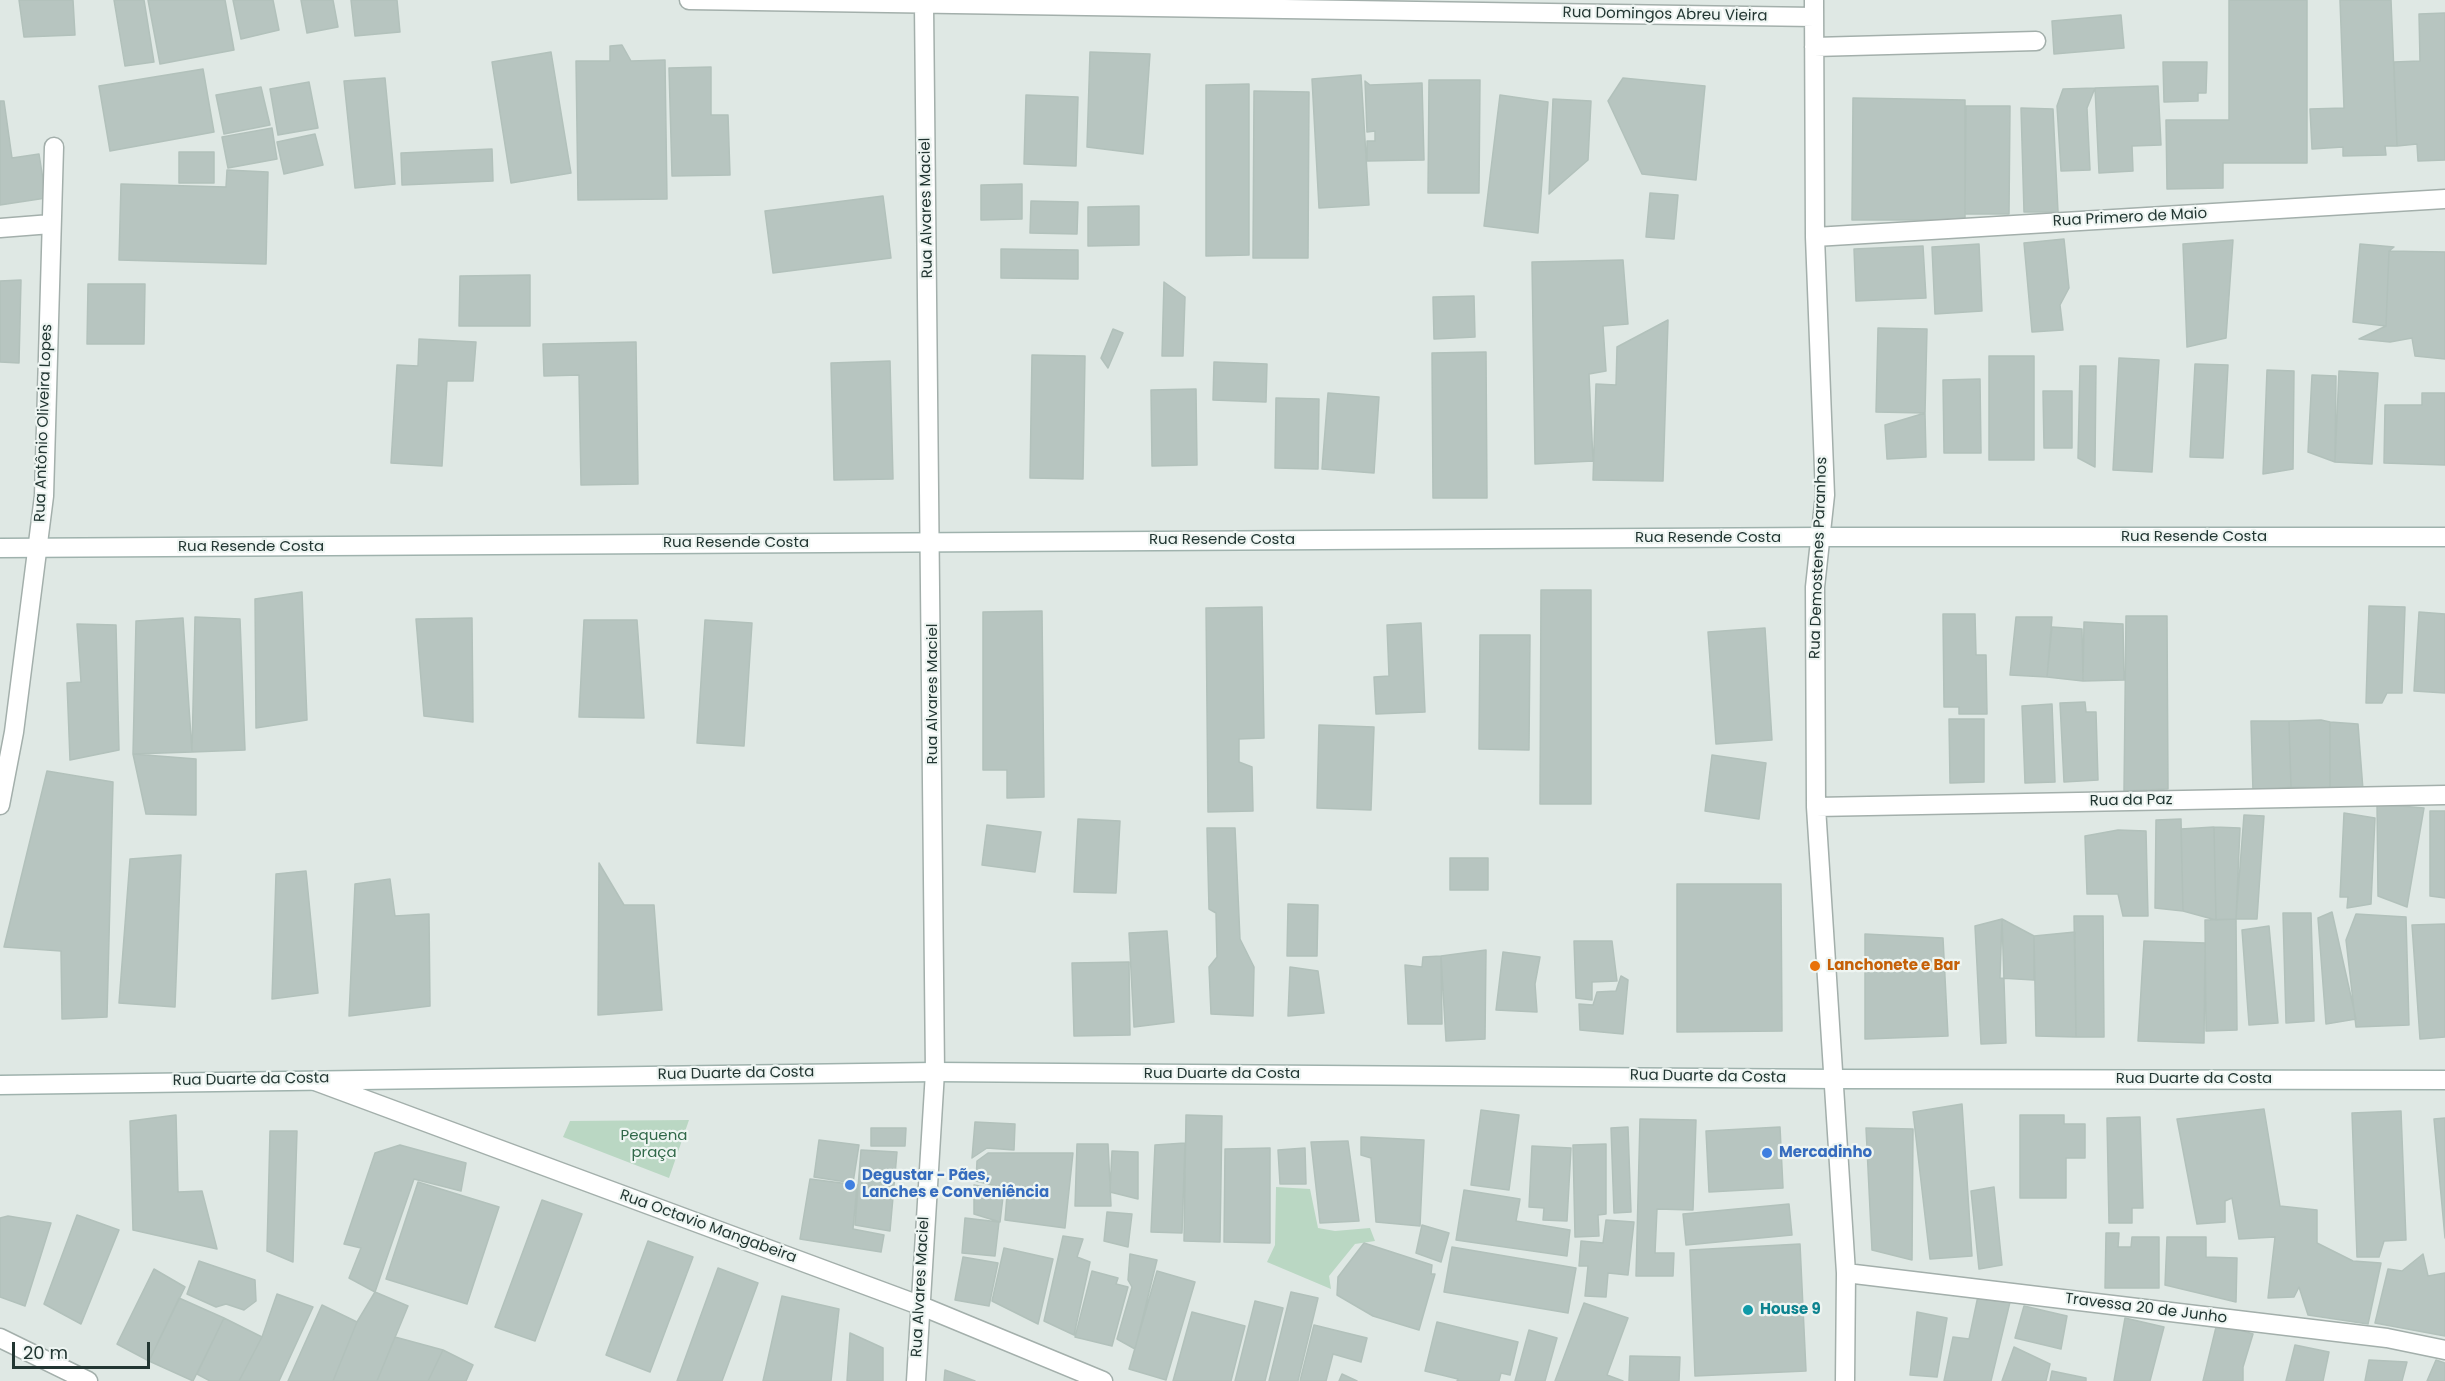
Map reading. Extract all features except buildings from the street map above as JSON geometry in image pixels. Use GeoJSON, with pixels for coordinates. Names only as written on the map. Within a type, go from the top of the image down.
{"type":"FeatureCollection","features":[{"type":"Feature","properties":{"kind":"street","name":"Rua Domingos Abreu Vieira"},"geometry":{"type":"LineString","coordinates":[[689,0],[924,5],[1814,9]]}},
{"type":"Feature","properties":{"kind":"street","name":"Rua Alvares Maciel"},"geometry":{"type":"LineString","coordinates":[[916,1381],[935,1072],[932,542],[924,5]]}},
{"type":"Feature","properties":{"kind":"street","name":"Rua Demostenes Paranhos"},"geometry":{"type":"LineString","coordinates":[[1814,9],[1815,237],[1825,495],[1815,587],[1816,807],[1835,1080],[1846,1273],[1849,1380]]}},
{"type":"Feature","properties":{"kind":"street"},"geometry":{"type":"LineString","coordinates":[[1814,47],[2036,41]]}},
{"type":"Feature","properties":{"kind":"street","name":"Rua Antônio Oliveira Lopes"},"geometry":{"type":"LineString","coordinates":[[0,805],[14,732],[44,496],[54,147]]}},
{"type":"Feature","properties":{"kind":"street","name":"Rua Primero de Maio"},"geometry":{"type":"LineString","coordinates":[[1815,237],[2445,199]]}},
{"type":"Feature","properties":{"kind":"street"},"geometry":{"type":"LineString","coordinates":[[0,228],[51,224]]}},
{"type":"Feature","properties":{"kind":"street","name":"Rua Resende Costa"},"geometry":{"type":"LineString","coordinates":[[0,548],[1819,537],[2445,537]]}},
{"type":"Feature","properties":{"kind":"street","name":"Rua da Paz"},"geometry":{"type":"LineString","coordinates":[[1816,807],[2445,795]]}},
{"type":"Feature","properties":{"kind":"street","name":"Rua Duarte da Costa"},"geometry":{"type":"LineString","coordinates":[[0,1085],[935,1072],[1835,1080],[2445,1080]]}},
{"type":"Feature","properties":{"kind":"street","name":"Rua Octavio Mangabeira"},"geometry":{"type":"LineString","coordinates":[[310,1079],[919,1305],[1103,1381]]}},
{"type":"Feature","properties":{"kind":"street","name":"Travessa 20 de Junho"},"geometry":{"type":"LineString","coordinates":[[1846,1273],[2387,1338],[2445,1350]]}},
{"type":"Feature","properties":{"kind":"street"},"geometry":{"type":"LineString","coordinates":[[0,1338],[88,1381]]}},
{"type":"Feature","properties":{"kind":"green space","name":"Pequena praça"},"geometry":{"type":"Polygon","coordinates":[[[689,1120],[669,1178],[563,1137],[570,1121],[689,1120]]]}},
{"type":"Feature","properties":{"kind":"green space"},"geometry":{"type":"Polygon","coordinates":[[[1276,1187],[1310,1189],[1318,1228],[1335,1231],[1370,1228],[1375,1241],[1355,1244],[1329,1276],[1331,1289],[1267,1262],[1275,1245],[1276,1187]]]}},
{"type":"Feature","properties":{"kind":"place","name":"Lanchonete e Bar"},"geometry":{"type":"Point","coordinates":[1815,966]}},
{"type":"Feature","properties":{"kind":"place","name":"Mercadinho"},"geometry":{"type":"Point","coordinates":[1767,1153]}},
{"type":"Feature","properties":{"kind":"place","name":"Degustar - Pães, Lanches e Conveniência"},"geometry":{"type":"Point","coordinates":[850,1185]}},
{"type":"Feature","properties":{"kind":"place","name":"House 9"},"geometry":{"type":"Point","coordinates":[1748,1310]}}]}
